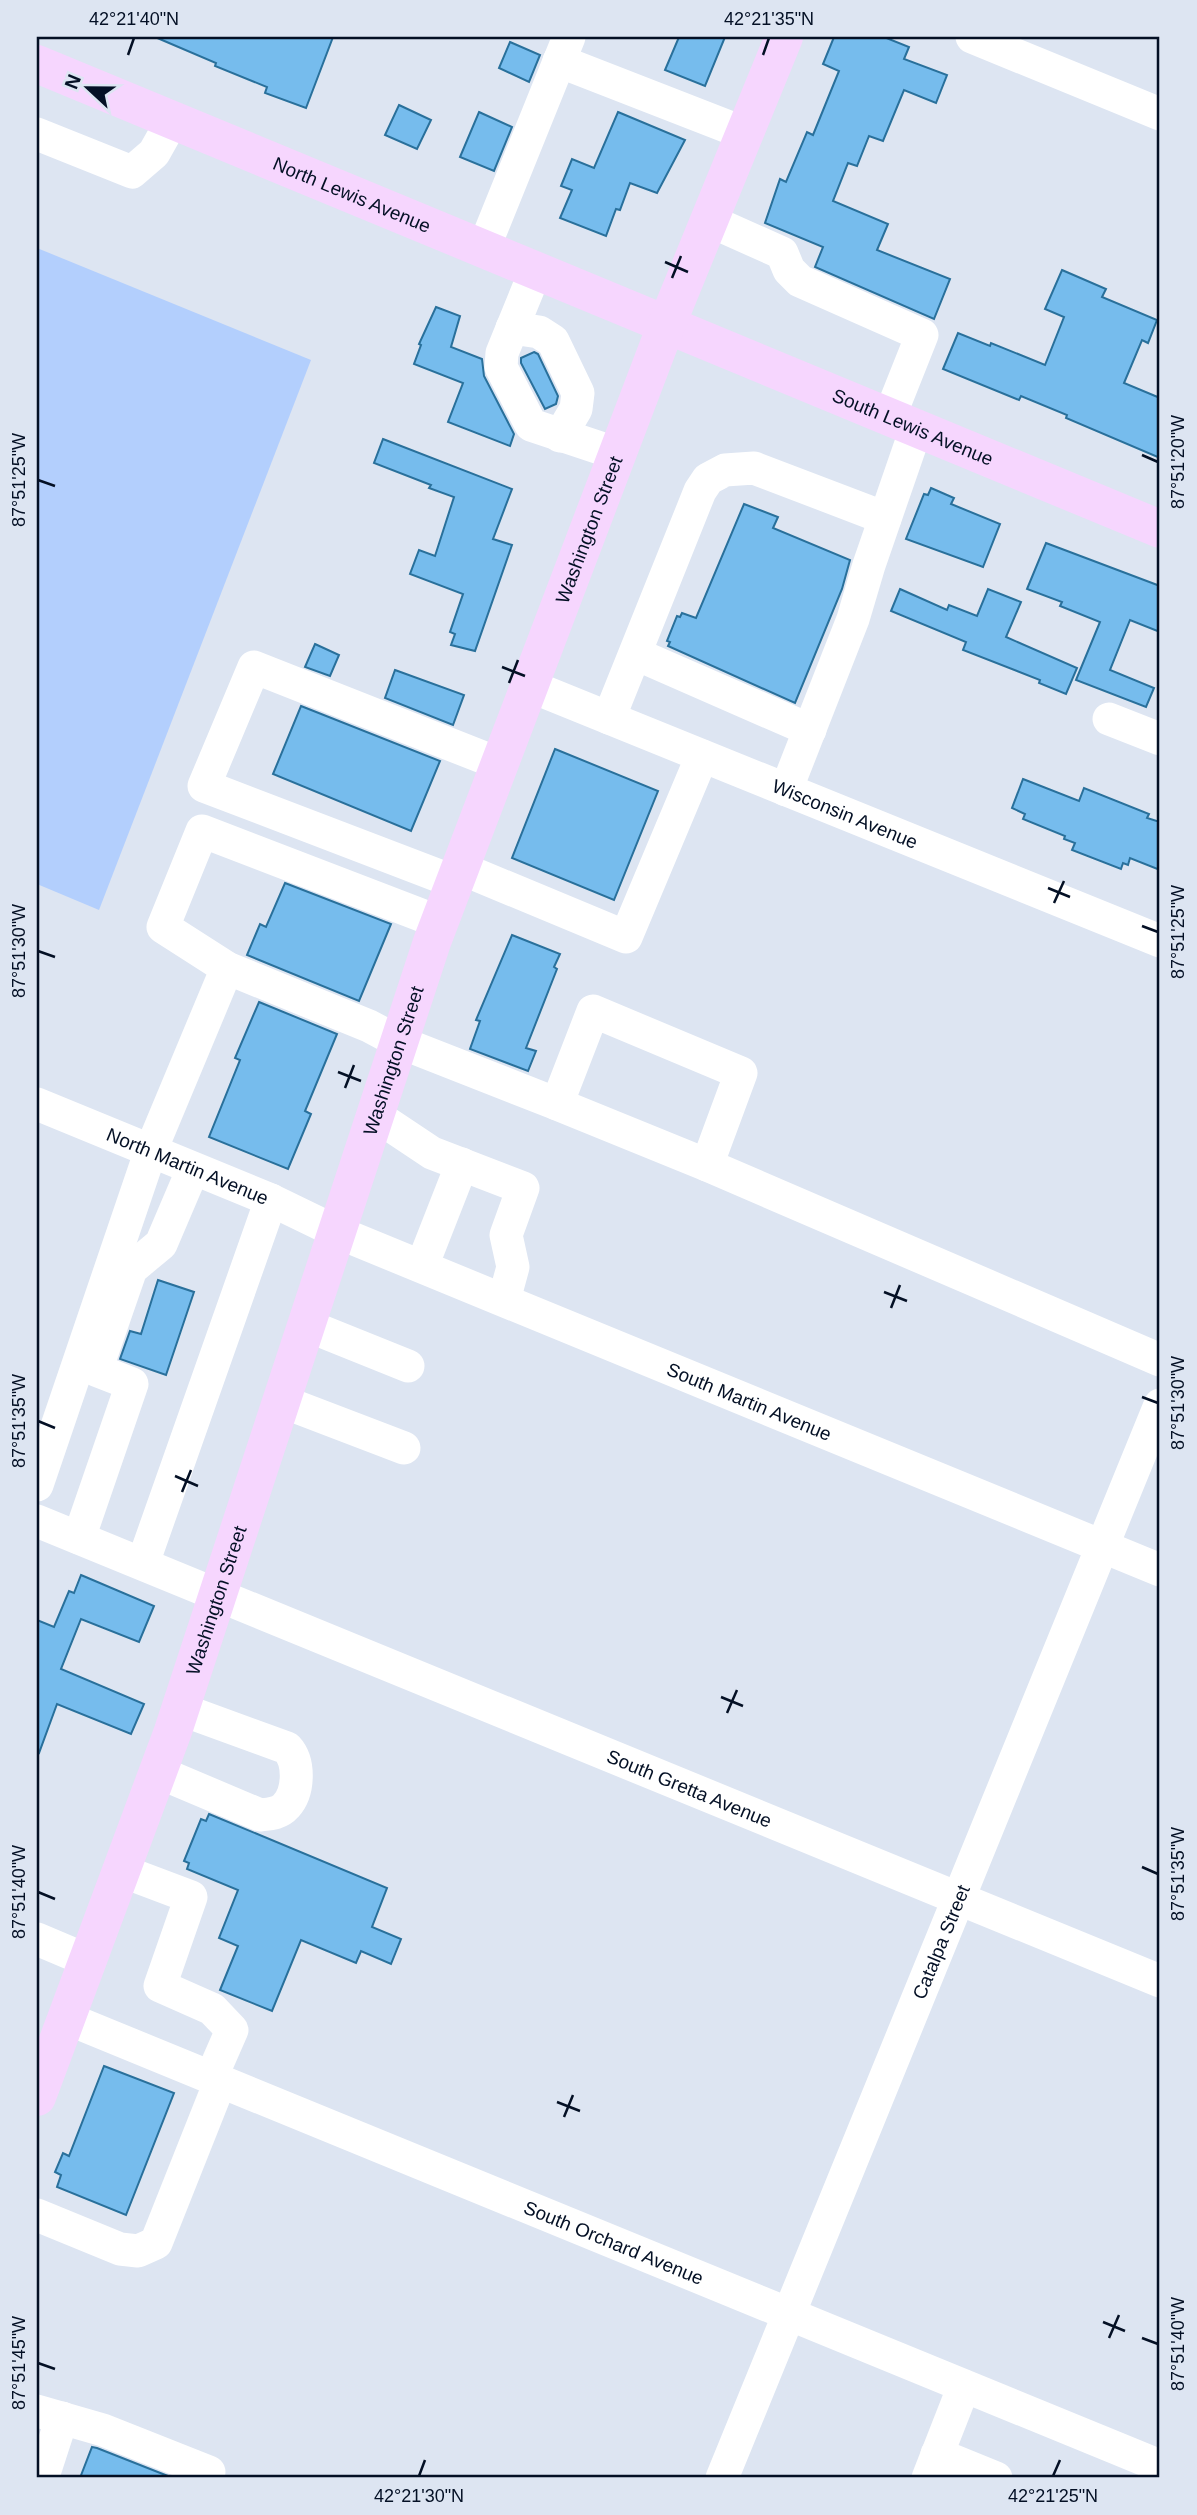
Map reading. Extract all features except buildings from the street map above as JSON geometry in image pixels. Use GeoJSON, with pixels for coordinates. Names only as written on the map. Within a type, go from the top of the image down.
{"type":"FeatureCollection","features":[{"type":"Feature","properties":{"kind":"main road","name":"Washington Street"},"geometry":{"type":"LineString","coordinates":[[37,2096],[180,1709],[439,922],[666,326],[784,37]]}},
{"type":"Feature","properties":{"kind":"main road","name":"North Lewis Avenue"},"geometry":{"type":"LineString","coordinates":[[37,64],[666,326]]}},
{"type":"Feature","properties":{"kind":"main road","name":"South Lewis Avenue"},"geometry":{"type":"LineString","coordinates":[[666,326],[1160,529]]}},
{"type":"Feature","properties":{"kind":"street"},"geometry":{"type":"LineString","coordinates":[[980,38],[1160,114]]}},
{"type":"Feature","properties":{"kind":"street"},"geometry":{"type":"LineString","coordinates":[[483,250],[564,49],[744,133]]}},
{"type":"Feature","properties":{"kind":"street"},"geometry":{"type":"LineString","coordinates":[[37,134],[132,172],[154,153],[172,121]]}},
{"type":"Feature","properties":{"kind":"street"},"geometry":{"type":"LineString","coordinates":[[708,220],[782,253],[789,270],[800,281],[922,335],[902,423],[885,518],[853,619],[786,790]]}},
{"type":"Feature","properties":{"kind":"street"},"geometry":{"type":"LineString","coordinates":[[536,272],[502,353],[501,367],[530,425],[618,454]]}},
{"type":"Feature","properties":{"kind":"street"},"geometry":{"type":"LineString","coordinates":[[512,328],[539,332],[553,341],[578,393],[576,409],[561,436]]}},
{"type":"Feature","properties":{"kind":"street"},"geometry":{"type":"LineString","coordinates":[[609,718],[700,491],[708,479],[725,470],[754,468],[885,518]]}},
{"type":"Feature","properties":{"kind":"street"},"geometry":{"type":"LineString","coordinates":[[636,654],[810,730]]}},
{"type":"Feature","properties":{"kind":"street"},"geometry":{"type":"LineString","coordinates":[[500,764],[254,667],[204,786],[626,937],[702,756]]}},
{"type":"Feature","properties":{"kind":"street","name":"Wisconsin Avenue"},"geometry":{"type":"LineString","coordinates":[[530,686],[1160,941]]}},
{"type":"Feature","properties":{"kind":"street"},"geometry":{"type":"LineString","coordinates":[[1109,719],[1160,739]]}},
{"type":"Feature","properties":{"kind":"street"},"geometry":{"type":"LineString","coordinates":[[439,922],[202,831],[163,928],[227,968],[369,1026],[399,1042],[707,1165],[1160,1360]]}},
{"type":"Feature","properties":{"kind":"street"},"geometry":{"type":"LineString","coordinates":[[37,1485],[151,1150],[227,968]]}},
{"type":"Feature","properties":{"kind":"street"},"geometry":{"type":"LineString","coordinates":[[556,1104],[593,1011],[741,1073],[707,1165]]}},
{"type":"Feature","properties":{"kind":"street","name":"North Martin Avenue"},"geometry":{"type":"LineString","coordinates":[[37,1104],[271,1200],[337,1232]]}},
{"type":"Feature","properties":{"kind":"street"},"geometry":{"type":"LineString","coordinates":[[375,1115],[432,1153],[523,1188],[506,1235],[513,1267],[504,1300]]}},
{"type":"Feature","properties":{"kind":"street"},"geometry":{"type":"LineString","coordinates":[[422,1266],[462,1164]]}},
{"type":"Feature","properties":{"kind":"street"},"geometry":{"type":"LineString","coordinates":[[79,1538],[132,1384],[96,1370],[131,1269],[161,1244],[193,1169]]}},
{"type":"Feature","properties":{"kind":"street"},"geometry":{"type":"LineString","coordinates":[[143,1563],[271,1200]]}},
{"type":"Feature","properties":{"kind":"street","name":"South Martin Avenue"},"geometry":{"type":"LineString","coordinates":[[337,1232],[1160,1570]]}},
{"type":"Feature","properties":{"kind":"street"},"geometry":{"type":"LineString","coordinates":[[306,1325],[408,1366]]}},
{"type":"Feature","properties":{"kind":"street"},"geometry":{"type":"LineString","coordinates":[[281,1401],[404,1448]]}},
{"type":"Feature","properties":{"kind":"street","name":"Catalpa Street"},"geometry":{"type":"LineString","coordinates":[[722,2478],[1160,1405]]}},
{"type":"Feature","properties":{"kind":"street","name":"South Gretta Avenue"},"geometry":{"type":"LineString","coordinates":[[37,1521],[1160,1981]]}},
{"type":"Feature","properties":{"kind":"street"},"geometry":{"type":"LineString","coordinates":[[158,1772],[260,1815],[272,1814],[285,1807],[293,1794],[296,1764],[294,1756],[287,1748],[180,1709]]}},
{"type":"Feature","properties":{"kind":"street"},"geometry":{"type":"LineString","coordinates":[[37,2215],[120,2249],[138,2251],[156,2243],[232,2030],[212,2009],[160,1986],[191,1897],[122,1871]]}},
{"type":"Feature","properties":{"kind":"street"},"geometry":{"type":"LineString","coordinates":[[37,1939],[89,1961]]}},
{"type":"Feature","properties":{"kind":"street","name":"South Orchard Avenue"},"geometry":{"type":"LineString","coordinates":[[66,2018],[1160,2466]]}},
{"type":"Feature","properties":{"kind":"street"},"geometry":{"type":"LineString","coordinates":[[964,2386],[932,2466],[996,2478]]}},
{"type":"Feature","properties":{"kind":"street"},"geometry":{"type":"LineString","coordinates":[[45,2470],[50,2415],[103,2430],[209,2472]]}},
{"type":"Feature","properties":{"kind":"shaded area"},"geometry":{"type":"Polygon","coordinates":[[[37,248],[311,360],[99,910],[37,884],[37,248]]]}}]}
